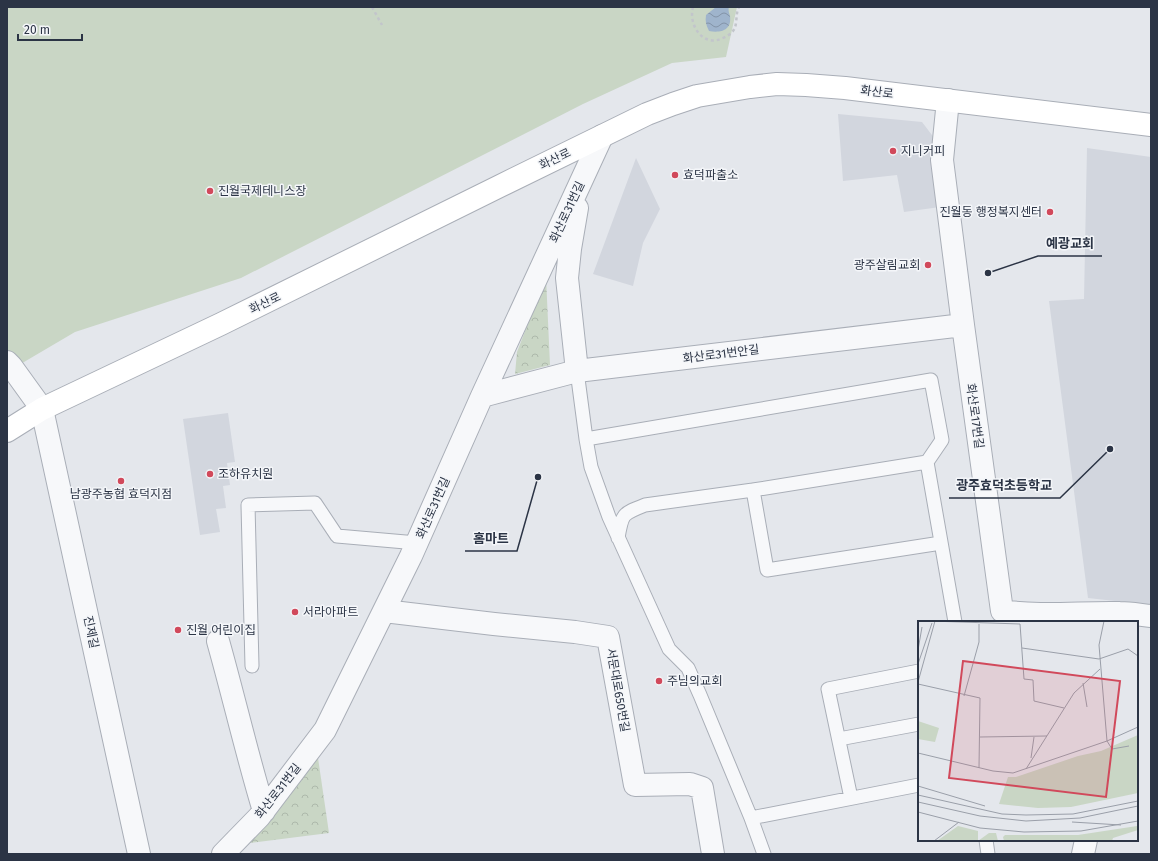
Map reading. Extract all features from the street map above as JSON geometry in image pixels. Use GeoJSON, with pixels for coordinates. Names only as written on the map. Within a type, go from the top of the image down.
{"type":"FeatureCollection","features":[{"type":"Feature","properties":{"kind":"main road","name":"화산로"},"geometry":{"type":"LineString","coordinates":[[7,431],[42,409],[221,324],[647,114],[697,96],[750,86],[777,84],[806,85],[845,88],[1151,125]]}},
{"type":"Feature","properties":{"kind":"street","name":"화산로17번길"},"geometry":{"type":"LineString","coordinates":[[948,100],[942,160],[1002,611],[1017,614],[1122,617],[1151,616]]}},
{"type":"Feature","properties":{"kind":"street","name":"화산로31번길"},"geometry":{"type":"LineString","coordinates":[[224,854],[264,811],[325,730],[417,543],[482,396],[602,136]]}},
{"type":"Feature","properties":{"kind":"street"},"geometry":{"type":"LineString","coordinates":[[577,371],[567,278],[570,249],[582,180]]}},
{"type":"Feature","properties":{"kind":"street","name":"화산로31번안길"},"geometry":{"type":"LineString","coordinates":[[482,396],[577,371],[963,325]]}},
{"type":"Feature","properties":{"kind":"street"},"geometry":{"type":"LineString","coordinates":[[7,362],[42,409]]}},
{"type":"Feature","properties":{"kind":"street","name":"진제길"},"geometry":{"type":"LineString","coordinates":[[42,409],[139,854]]}},
{"type":"Feature","properties":{"kind":"street","name":"서문대로650번길"},"geometry":{"type":"LineString","coordinates":[[384,611],[608,637],[635,785],[690,784],[702,788],[713,854]]}},
{"type":"Feature","properties":{"kind":"street"},"geometry":{"type":"LineString","coordinates":[[218,641],[264,811]]}},
{"type":"Feature","properties":{"kind":"street"},"geometry":{"type":"LineString","coordinates":[[1083,854],[1086,841]]}},
{"type":"Feature","properties":{"kind":"lane"},"geometry":{"type":"LineString","coordinates":[[577,371],[586,439],[594,474],[609,517],[669,649],[688,668],[751,818],[764,854]]}},
{"type":"Feature","properties":{"kind":"lane"},"geometry":{"type":"LineString","coordinates":[[586,439],[931,380],[942,440],[927,462],[955,621]]}},
{"type":"Feature","properties":{"kind":"lane"},"geometry":{"type":"LineString","coordinates":[[618,538],[622,519],[629,511],[645,505],[753,490],[927,462]]}},
{"type":"Feature","properties":{"kind":"lane"},"geometry":{"type":"LineString","coordinates":[[753,490],[767,570],[941,543]]}},
{"type":"Feature","properties":{"kind":"lane"},"geometry":{"type":"LineString","coordinates":[[252,666],[248,505],[315,503],[337,536],[417,543]]}},
{"type":"Feature","properties":{"kind":"lane"},"geometry":{"type":"LineString","coordinates":[[850,798],[828,688],[918,671]]}},
{"type":"Feature","properties":{"kind":"lane"},"geometry":{"type":"LineString","coordinates":[[838,739],[918,724]]}},
{"type":"Feature","properties":{"kind":"lane"},"geometry":{"type":"LineString","coordinates":[[751,818],[918,785]]}},
{"type":"Feature","properties":{"kind":"lane"},"geometry":{"type":"LineString","coordinates":[[986,841],[988,854]]}},
{"type":"Feature","properties":{"kind":"path"},"geometry":{"type":"LineString","coordinates":[[372,7],[382,26]]}},
{"type":"Feature","properties":{"kind":"path"},"geometry":{"type":"LineString","coordinates":[[693,7],[691,14],[696,30],[704,38],[717,41],[728,36],[734,30],[737,10],[739,7]]}},
{"type":"Feature","properties":{"kind":"shaded area"},"geometry":{"type":"Polygon","coordinates":[[[838,114],[922,122],[935,139],[940,207],[904,212],[897,175],[843,181],[838,114]]]}},
{"type":"Feature","properties":{"kind":"shaded area"},"geometry":{"type":"Polygon","coordinates":[[[1087,148],[1151,157],[1151,605],[1088,598],[1049,301],[1084,299],[1087,148]]]}},
{"type":"Feature","properties":{"kind":"shaded area"},"geometry":{"type":"Polygon","coordinates":[[[636,158],[660,209],[643,243],[633,286],[593,274],[636,158]]]}},
{"type":"Feature","properties":{"kind":"shaded area","name":"조하유치원"},"geometry":{"type":"Polygon","coordinates":[[[228,413],[235,462],[227,463],[230,485],[223,486],[226,508],[216,509],[220,532],[200,535],[183,419],[228,413]]]}},
{"type":"Feature","properties":{"kind":"green space","name":"진월국제테니스장"},"geometry":{"type":"Polygon","coordinates":[[[7,7],[737,7],[726,57],[672,63],[583,104],[241,278],[75,332],[7,372],[7,7]]]}},
{"type":"Feature","properties":{"kind":"green space"},"geometry":{"type":"Polygon","coordinates":[[[546,277],[550,365],[515,374],[517,352],[546,277]]]}},
{"type":"Feature","properties":{"kind":"green space"},"geometry":{"type":"Polygon","coordinates":[[[317,751],[329,833],[249,843],[309,764],[317,751]]]}},
{"type":"Feature","properties":{"kind":"water"},"geometry":{"type":"Polygon","coordinates":[[[716,7],[729,7],[730,16],[729,25],[727,28],[717,32],[709,31],[706,23],[706,15],[716,7]]]}},
{"type":"Feature","properties":{"kind":"place","name":"지니커피"},"geometry":{"type":"Point","coordinates":[893,151]}},
{"type":"Feature","properties":{"kind":"place","name":"효덕파출소"},"geometry":{"type":"Point","coordinates":[675,175]}},
{"type":"Feature","properties":{"kind":"place","name":"진월국제테니스장"},"geometry":{"type":"Point","coordinates":[210,191]}},
{"type":"Feature","properties":{"kind":"place","name":"진월동 행정복지센터"},"geometry":{"type":"Point","coordinates":[1050,212]}},
{"type":"Feature","properties":{"kind":"place","name":"광주살림교회"},"geometry":{"type":"Point","coordinates":[928,265]}},
{"type":"Feature","properties":{"kind":"place","name":"예광교회"},"geometry":{"type":"Point","coordinates":[988,273]}},
{"type":"Feature","properties":{"kind":"place","name":"광주효덕초등학교"},"geometry":{"type":"Point","coordinates":[1110,449]}},
{"type":"Feature","properties":{"kind":"place","name":"조하유치원"},"geometry":{"type":"Point","coordinates":[210,474]}},
{"type":"Feature","properties":{"kind":"place","name":"홈마트"},"geometry":{"type":"Point","coordinates":[538,477]}},
{"type":"Feature","properties":{"kind":"place","name":"남광주농협 효덕지점"},"geometry":{"type":"Point","coordinates":[121,481]}},
{"type":"Feature","properties":{"kind":"place","name":"서라아파트"},"geometry":{"type":"Point","coordinates":[295,612]}},
{"type":"Feature","properties":{"kind":"place","name":"진월 어린이집"},"geometry":{"type":"Point","coordinates":[178,630]}},
{"type":"Feature","properties":{"kind":"place","name":"주님의교회"},"geometry":{"type":"Point","coordinates":[659,681]}}]}
